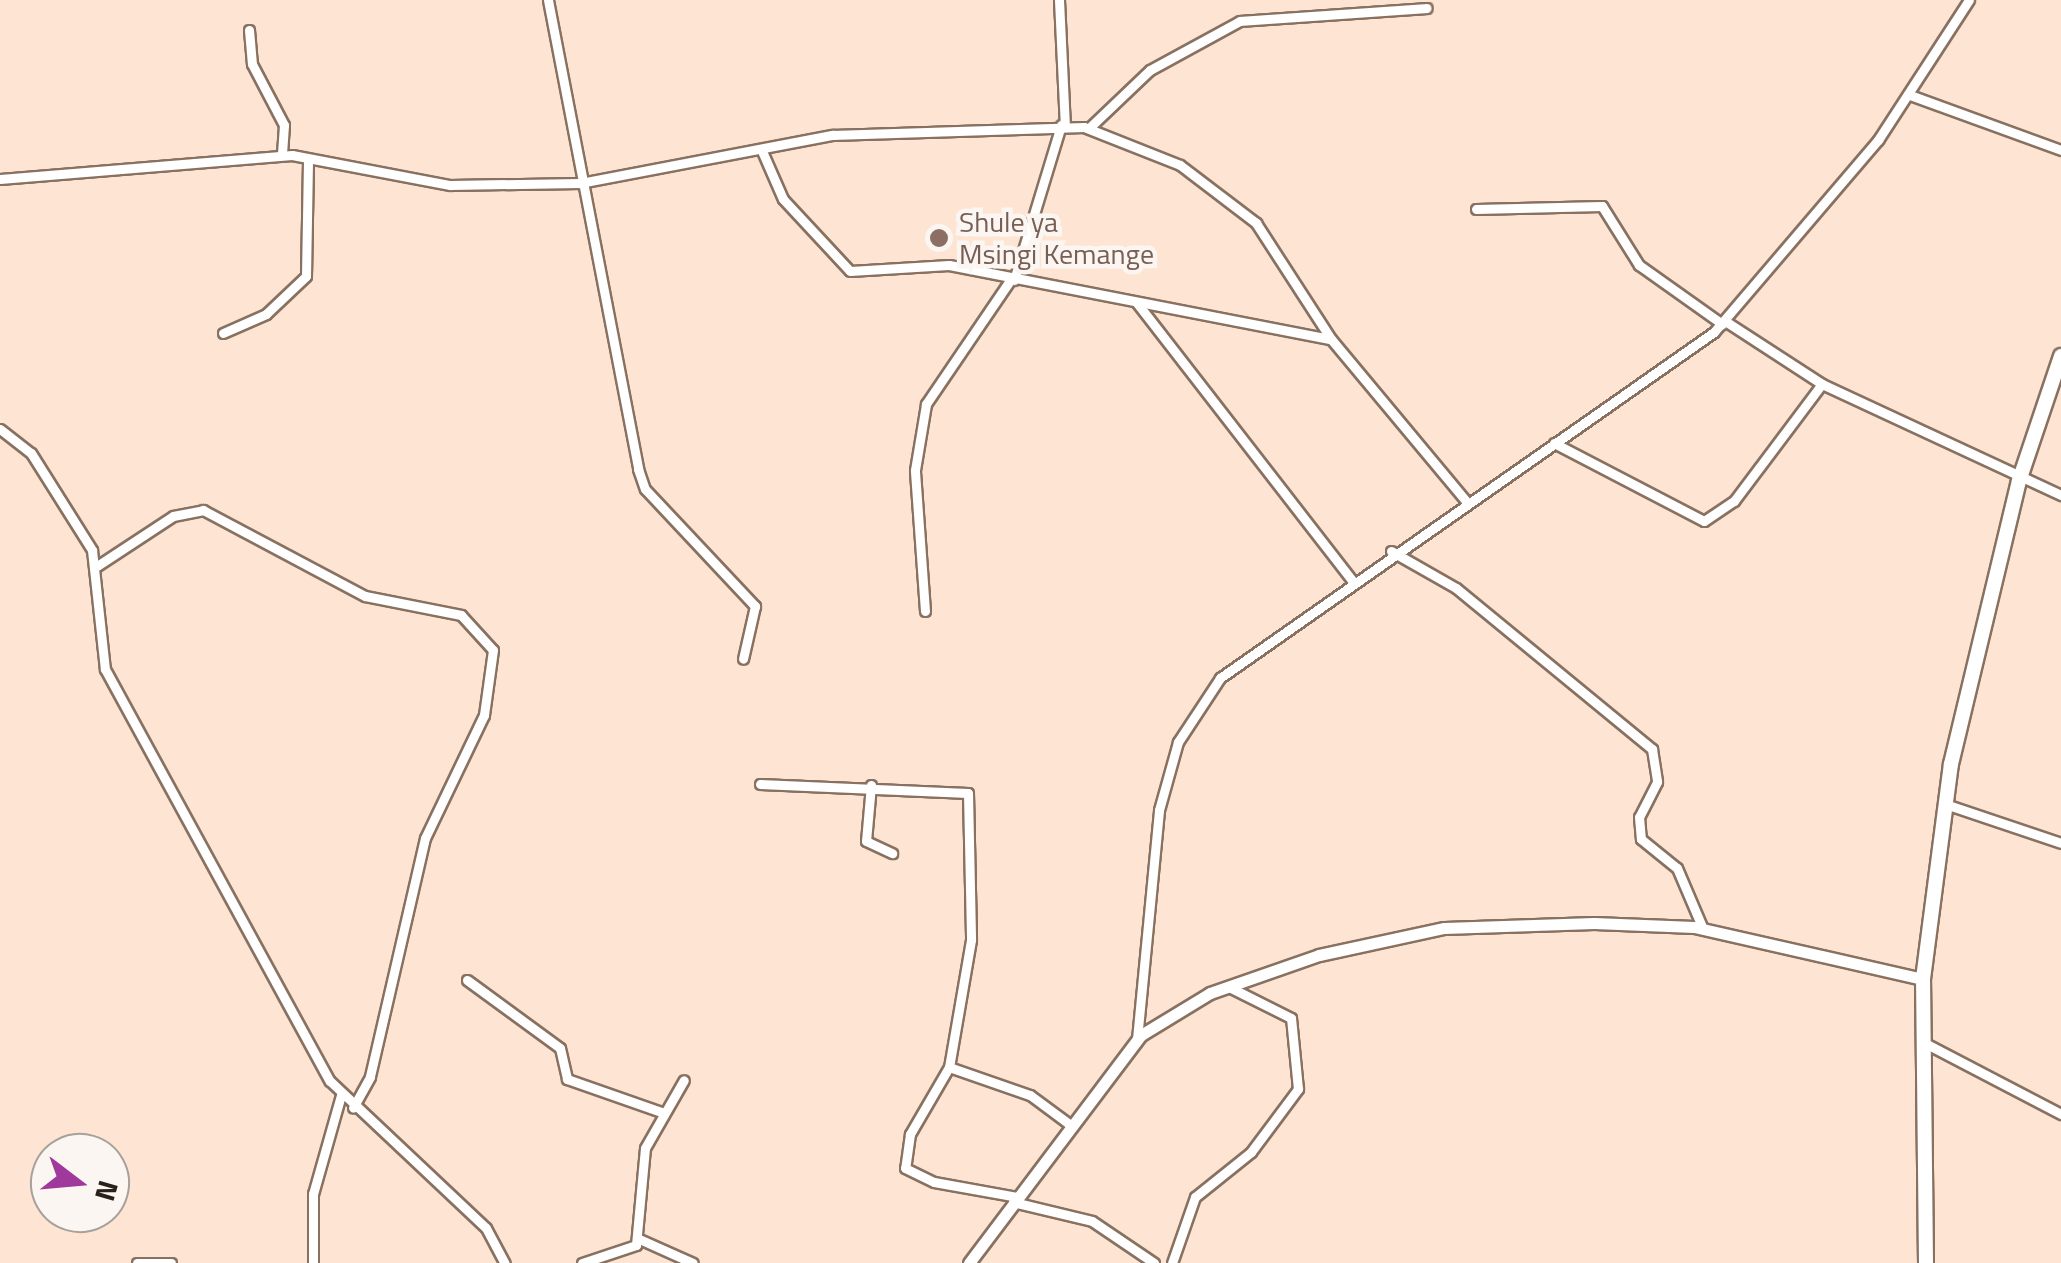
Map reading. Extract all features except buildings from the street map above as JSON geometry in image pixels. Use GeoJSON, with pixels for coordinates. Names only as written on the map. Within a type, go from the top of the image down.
{"type":"FeatureCollection","features":[{"type":"Feature","properties":{"kind":"highway"},"geometry":{"type":"LineString","coordinates":[[1926,1263],[1923,979],[1945,804],[2019,481],[2061,356]]}},
{"type":"Feature","properties":{"kind":"main road"},"geometry":{"type":"LineString","coordinates":[[969,1263],[1069,1124],[1137,1040],[1229,987],[1319,954],[1444,928],[1703,929],[1923,979]]}},
{"type":"Feature","properties":{"kind":"street"},"geometry":{"type":"LineString","coordinates":[[548,0],[638,468],[645,488],[755,606],[743,659]]}},
{"type":"Feature","properties":{"kind":"street"},"geometry":{"type":"LineString","coordinates":[[925,611],[915,470],[926,404],[1013,279],[1063,126],[1059,0]]}},
{"type":"Feature","properties":{"kind":"street"},"geometry":{"type":"LineString","coordinates":[[1137,1040],[1159,810],[1178,742],[1220,678],[1391,551],[1670,371],[1724,322],[1910,95],[1968,0]]}},
{"type":"Feature","properties":{"kind":"street"},"geometry":{"type":"LineString","coordinates":[[1089,128],[1150,70],[1240,21],[1427,8]]}},
{"type":"Feature","properties":{"kind":"street"},"geometry":{"type":"LineString","coordinates":[[250,30],[252,64],[284,125],[282,155]]}},
{"type":"Feature","properties":{"kind":"street"},"geometry":{"type":"LineString","coordinates":[[1910,95],[2061,150]]}},
{"type":"Feature","properties":{"kind":"street"},"geometry":{"type":"LineString","coordinates":[[0,179],[282,155],[450,185],[586,182],[832,135],[1089,128],[1216,187],[1256,223],[1330,339],[1466,501]]}},
{"type":"Feature","properties":{"kind":"street"},"geometry":{"type":"LineString","coordinates":[[762,151],[783,199],[850,271],[949,266],[1330,339]]}},
{"type":"Feature","properties":{"kind":"street"},"geometry":{"type":"LineString","coordinates":[[223,333],[266,314],[306,276],[308,160]]}},
{"type":"Feature","properties":{"kind":"street"},"geometry":{"type":"LineString","coordinates":[[1476,209],[1602,206],[1639,265],[1822,384],[1922,424],[2019,481],[2061,495]]}},
{"type":"Feature","properties":{"kind":"street"},"geometry":{"type":"LineString","coordinates":[[1136,303],[1352,581]]}},
{"type":"Feature","properties":{"kind":"street"},"geometry":{"type":"LineString","coordinates":[[1554,443],[1704,521],[1734,501],[1822,384]]}},
{"type":"Feature","properties":{"kind":"street"},"geometry":{"type":"LineString","coordinates":[[0,429],[31,453],[98,566],[105,668],[342,1095],[486,1228],[504,1263]]}},
{"type":"Feature","properties":{"kind":"street"},"geometry":{"type":"LineString","coordinates":[[98,566],[173,516],[203,510],[364,596],[461,615],[492,650],[484,715],[424,838],[370,1077],[353,1108]]}},
{"type":"Feature","properties":{"kind":"street"},"geometry":{"type":"LineString","coordinates":[[1391,551],[1456,588],[1652,749],[1657,782],[1639,817],[1642,840],[1677,868],[1703,929]]}},
{"type":"Feature","properties":{"kind":"street"},"geometry":{"type":"LineString","coordinates":[[760,784],[871,785],[972,798],[971,940],[949,1068],[910,1134],[906,1168],[934,1182],[1092,1221],[1154,1263]]}},
{"type":"Feature","properties":{"kind":"street"},"geometry":{"type":"LineString","coordinates":[[871,785],[866,841],[892,853]]}},
{"type":"Feature","properties":{"kind":"street"},"geometry":{"type":"LineString","coordinates":[[1945,804],[2061,843]]}},
{"type":"Feature","properties":{"kind":"street"},"geometry":{"type":"LineString","coordinates":[[467,980],[560,1048],[567,1078],[664,1113]]}},
{"type":"Feature","properties":{"kind":"street"},"geometry":{"type":"LineString","coordinates":[[1172,1263],[1196,1197],[1251,1152],[1298,1089],[1292,1018],[1229,987]]}},
{"type":"Feature","properties":{"kind":"street"},"geometry":{"type":"LineString","coordinates":[[1923,1042],[2061,1114]]}},
{"type":"Feature","properties":{"kind":"street"},"geometry":{"type":"LineString","coordinates":[[949,1068],[1030,1095],[1069,1124]]}},
{"type":"Feature","properties":{"kind":"street"},"geometry":{"type":"LineString","coordinates":[[582,1263],[630,1254],[637,1238],[637,1181],[664,1113],[684,1080]]}},
{"type":"Feature","properties":{"kind":"street"},"geometry":{"type":"LineString","coordinates":[[313,1263],[313,1194],[342,1095]]}},
{"type":"Feature","properties":{"kind":"street"},"geometry":{"type":"LineString","coordinates":[[637,1238],[692,1263]]}},
{"type":"Feature","properties":{"kind":"street"},"geometry":{"type":"LineString","coordinates":[[137,1263],[171,1263]]}},
{"type":"Feature","properties":{"kind":"place","name":"Shule ya Msingi Kemange"},"geometry":{"type":"Point","coordinates":[939,238]}}]}
